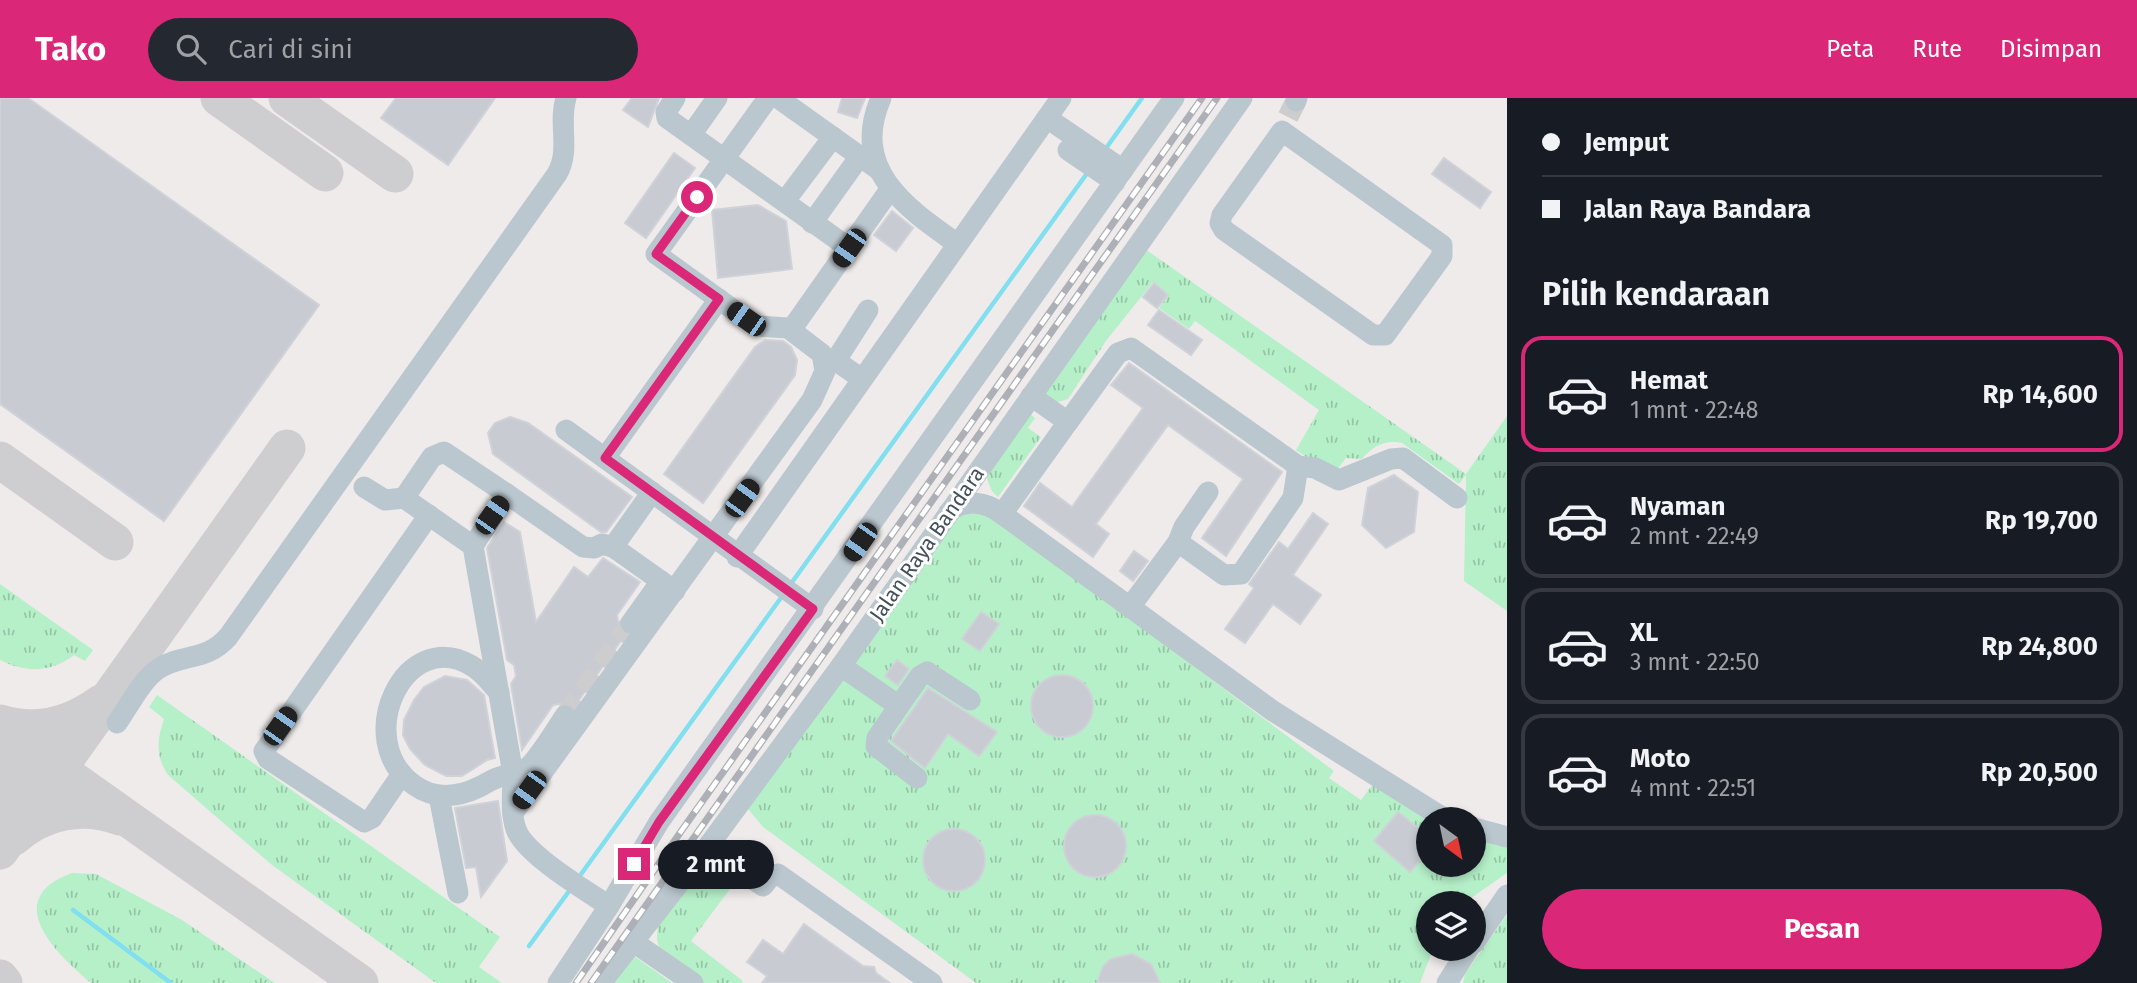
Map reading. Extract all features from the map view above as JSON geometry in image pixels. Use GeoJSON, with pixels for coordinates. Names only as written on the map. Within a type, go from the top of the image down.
{"type":"FeatureCollection","features":[{"type":"Feature","properties":{"kind":"street"},"geometry":{"type":"LineString","coordinates":[[117,723],[155,671],[167,664],[209,653],[228,637],[557,174],[565,153],[562,116],[566,98]]}},
{"type":"Feature","properties":{"kind":"street"},"geometry":{"type":"LineString","coordinates":[[675,98],[666,115],[849,248]]}},
{"type":"Feature","properties":{"kind":"street"},"geometry":{"type":"LineString","coordinates":[[691,135],[717,98]]}},
{"type":"Feature","properties":{"kind":"street"},"geometry":{"type":"LineString","coordinates":[[631,623],[714,537],[813,400],[825,371],[822,354],[791,330],[780,326],[760,328],[656,254],[768,98]]}},
{"type":"Feature","properties":{"kind":"street"},"geometry":{"type":"LineString","coordinates":[[778,98],[879,170]]}},
{"type":"Feature","properties":{"kind":"street"},"geometry":{"type":"LineString","coordinates":[[881,98],[873,124],[872,146],[879,170],[891,188],[915,214],[956,243]]}},
{"type":"Feature","properties":{"kind":"street"},"geometry":{"type":"LineString","coordinates":[[746,563],[862,379],[1061,98]]}},
{"type":"Feature","properties":{"kind":"street"},"geometry":{"type":"LineString","coordinates":[[558,983],[602,901],[659,822],[806,604],[1112,172],[1174,98]]}},
{"type":"Feature","properties":{"kind":"street","name":"Jalan Raya Bandara"},"geometry":{"type":"LineString","coordinates":[[601,983],[706,849],[841,666],[1242,98]]}},
{"type":"Feature","properties":{"kind":"street"},"geometry":{"type":"LineString","coordinates":[[1291,112],[1443,249],[1442,256],[1385,335],[1373,335],[1222,227],[1222,215],[1291,112]]}},
{"type":"Feature","properties":{"kind":"street"},"geometry":{"type":"LineString","coordinates":[[1043,125],[1112,172]]}},
{"type":"Feature","properties":{"kind":"street"},"geometry":{"type":"LineString","coordinates":[[785,201],[833,137]]}},
{"type":"Feature","properties":{"kind":"street"},"geometry":{"type":"LineString","coordinates":[[812,223],[860,156]]}},
{"type":"Feature","properties":{"kind":"street"},"geometry":{"type":"LineString","coordinates":[[791,330],[891,188]]}},
{"type":"Feature","properties":{"kind":"street"},"geometry":{"type":"LineString","coordinates":[[605,458],[719,299]]}},
{"type":"Feature","properties":{"kind":"street"},"geometry":{"type":"LineString","coordinates":[[862,379],[841,365],[838,357],[868,310]]}},
{"type":"Feature","properties":{"kind":"street"},"geometry":{"type":"LineString","coordinates":[[999,511],[1118,353],[1131,348],[1298,466],[1315,468],[1339,480],[1391,459],[1403,458],[1457,498]]}},
{"type":"Feature","properties":{"kind":"street"},"geometry":{"type":"LineString","coordinates":[[1031,396],[1068,422]]}},
{"type":"Feature","properties":{"kind":"street"},"geometry":{"type":"LineString","coordinates":[[566,430],[806,604]]}},
{"type":"Feature","properties":{"kind":"street"},"geometry":{"type":"LineString","coordinates":[[404,498],[432,457],[444,452],[583,547],[594,548],[602,544],[613,547],[668,586]]}},
{"type":"Feature","properties":{"kind":"street"},"geometry":{"type":"LineString","coordinates":[[984,462],[983,484],[999,511]]}},
{"type":"Feature","properties":{"kind":"street"},"geometry":{"type":"LineString","coordinates":[[1178,542],[1224,575],[1241,574],[1293,498],[1298,466]]}},
{"type":"Feature","properties":{"kind":"street"},"geometry":{"type":"LineString","coordinates":[[364,487],[385,500],[404,498],[472,546],[513,774],[513,813],[520,839],[602,901]]}},
{"type":"Feature","properties":{"kind":"street"},"geometry":{"type":"LineString","coordinates":[[613,547],[652,492]]}},
{"type":"Feature","properties":{"kind":"street"},"geometry":{"type":"LineString","coordinates":[[1130,607],[1178,542],[1184,527],[1208,492]]}},
{"type":"Feature","properties":{"kind":"street"},"geometry":{"type":"LineString","coordinates":[[472,546],[507,494]]}},
{"type":"Feature","properties":{"kind":"street"},"geometry":{"type":"LineString","coordinates":[[949,512],[965,504],[982,503],[999,511],[1273,711],[1426,807]]}},
{"type":"Feature","properties":{"kind":"street"},"geometry":{"type":"LineString","coordinates":[[402,774],[372,818],[364,822],[268,759],[264,751],[429,515]]}},
{"type":"Feature","properties":{"kind":"street"},"geometry":{"type":"LineString","coordinates":[[513,813],[668,586]]}},
{"type":"Feature","properties":{"kind":"street"},"geometry":{"type":"LineString","coordinates":[[499,692],[473,666],[454,658],[432,659],[412,671],[392,695],[385,718],[390,754],[402,774],[419,788],[439,796],[471,791],[494,779],[527,769],[565,716]]}},
{"type":"Feature","properties":{"kind":"street"},"geometry":{"type":"LineString","coordinates":[[841,666],[899,706]]}},
{"type":"Feature","properties":{"kind":"street"},"geometry":{"type":"LineString","coordinates":[[917,778],[880,752],[876,746],[899,706],[920,676],[927,671],[970,699]]}},
{"type":"Feature","properties":{"kind":"street"},"geometry":{"type":"LineString","coordinates":[[439,796],[458,893]]}},
{"type":"Feature","properties":{"kind":"street"},"geometry":{"type":"LineString","coordinates":[[1486,831],[1507,837]]}},
{"type":"Feature","properties":{"kind":"street"},"geometry":{"type":"LineString","coordinates":[[706,849],[763,886],[771,876],[778,874],[932,983]]}},
{"type":"Feature","properties":{"kind":"street"},"geometry":{"type":"LineString","coordinates":[[1486,926],[1507,895]]}},
{"type":"Feature","properties":{"kind":"street"},"geometry":{"type":"LineString","coordinates":[[632,941],[693,983]]}},
{"type":"Feature","properties":{"kind":"street"},"geometry":{"type":"LineString","coordinates":[[1447,983],[1461,961]]}},
{"type":"Feature","properties":{"kind":"green space"},"geometry":{"type":"Polygon","coordinates":[[[1145,249],[1466,474],[1507,416],[1507,611],[1464,581],[1466,475],[1459,484],[1402,443],[1390,442],[1370,450],[1362,459],[1346,458],[1333,475],[1296,450],[1319,410],[1195,321],[1189,329],[1159,308],[1169,295],[1153,282],[1106,341],[1068,399],[1055,403],[1040,395],[1145,249]]]}},
{"type":"Feature","properties":{"kind":"green space"},"geometry":{"type":"Polygon","coordinates":[[[1029,413],[1035,418],[1028,428],[1041,437],[998,497],[992,491],[985,474],[1029,413]]]}},
{"type":"Feature","properties":{"kind":"green space"},"geometry":{"type":"Polygon","coordinates":[[[959,511],[987,512],[1334,771],[1329,778],[1361,800],[1373,784],[1416,813],[1416,877],[1486,877],[1486,840],[1507,846],[1507,873],[1481,891],[1416,891],[1416,961],[1428,961],[1420,983],[976,983],[763,827],[748,809],[959,511]]]}},
{"type":"Feature","properties":{"kind":"green space"},"geometry":{"type":"Polygon","coordinates":[[[0,584],[93,650],[85,661],[74,655],[47,668],[28,669],[0,660],[0,584]]]}},
{"type":"Feature","properties":{"kind":"green space"},"geometry":{"type":"Polygon","coordinates":[[[157,695],[500,937],[479,967],[502,983],[436,983],[272,865],[168,775],[158,747],[164,719],[149,707],[157,695]]]}},
{"type":"Feature","properties":{"kind":"green space"},"geometry":{"type":"Polygon","coordinates":[[[716,866],[733,877],[729,882],[733,885],[691,941],[743,981],[741,983],[702,983],[660,952],[657,939],[658,922],[707,868],[716,866]]]}},
{"type":"Feature","properties":{"kind":"green space"},"geometry":{"type":"Polygon","coordinates":[[[72,873],[96,874],[182,920],[275,983],[91,983],[50,942],[41,926],[37,911],[40,897],[51,884],[72,873]]]}},
{"type":"Feature","properties":{"kind":"green space"},"geometry":{"type":"Polygon","coordinates":[[[1507,915],[1507,983],[1463,983],[1465,974],[1474,961],[1486,961],[1486,944],[1507,915]]]}},
{"type":"Feature","properties":{"kind":"green space"},"geometry":{"type":"Polygon","coordinates":[[[631,954],[672,983],[605,983],[631,954]]]}},
{"type":"Feature","properties":{"kind":"building"},"geometry":{"type":"Polygon","coordinates":[[[0,98],[28,98],[319,305],[164,521],[0,404],[0,98]]]}},
{"type":"Feature","properties":{"kind":"building"},"geometry":{"type":"Polygon","coordinates":[[[396,98],[495,98],[448,165],[381,118],[396,98]]]}},
{"type":"Feature","properties":{"kind":"building"},"geometry":{"type":"Polygon","coordinates":[[[632,98],[659,98],[648,127],[623,110],[632,98]]]}},
{"type":"Feature","properties":{"kind":"building"},"geometry":{"type":"Polygon","coordinates":[[[842,98],[865,98],[857,118],[838,112],[842,98]]]}},
{"type":"Feature","properties":{"kind":"building"},"geometry":{"type":"Polygon","coordinates":[[[674,153],[695,168],[646,238],[625,223],[674,153]]]}},
{"type":"Feature","properties":{"kind":"building"},"geometry":{"type":"Polygon","coordinates":[[[1444,158],[1491,192],[1480,208],[1432,174],[1444,158]]]}},
{"type":"Feature","properties":{"kind":"building"},"geometry":{"type":"Polygon","coordinates":[[[758,205],[786,221],[792,269],[718,278],[712,210],[758,205]]]}},
{"type":"Feature","properties":{"kind":"building"},"geometry":{"type":"Polygon","coordinates":[[[892,211],[913,228],[896,251],[874,235],[892,211]]]}},
{"type":"Feature","properties":{"kind":"building"},"geometry":{"type":"Polygon","coordinates":[[[1154,283],[1168,295],[1157,308],[1143,297],[1154,283]]]}},
{"type":"Feature","properties":{"kind":"building"},"geometry":{"type":"Polygon","coordinates":[[[1159,310],[1202,340],[1191,355],[1148,325],[1159,310]]]}},
{"type":"Feature","properties":{"kind":"building"},"geometry":{"type":"Polygon","coordinates":[[[765,340],[783,341],[791,347],[797,360],[795,375],[703,503],[664,474],[755,347],[765,340]]]}},
{"type":"Feature","properties":{"kind":"building"},"geometry":{"type":"Polygon","coordinates":[[[1129,363],[1282,472],[1226,556],[1202,538],[1243,479],[1168,425],[1096,524],[1109,534],[1093,557],[1024,506],[1040,483],[1072,507],[1143,408],[1111,385],[1129,363]]]}},
{"type":"Feature","properties":{"kind":"building"},"geometry":{"type":"Polygon","coordinates":[[[510,417],[528,423],[632,497],[606,532],[601,532],[493,454],[488,433],[495,423],[510,417]]]}},
{"type":"Feature","properties":{"kind":"building"},"geometry":{"type":"Polygon","coordinates":[[[1394,475],[1418,492],[1414,532],[1386,548],[1362,525],[1368,488],[1394,475]]]}},
{"type":"Feature","properties":{"kind":"building"},"geometry":{"type":"Polygon","coordinates":[[[1313,513],[1328,524],[1293,575],[1321,595],[1300,624],[1273,604],[1245,643],[1225,629],[1254,588],[1249,584],[1279,542],[1288,549],[1313,513]]]}},
{"type":"Feature","properties":{"kind":"building"},"geometry":{"type":"Polygon","coordinates":[[[504,522],[520,532],[536,622],[574,567],[588,577],[603,558],[640,582],[617,615],[619,628],[625,635],[574,707],[565,703],[553,705],[522,750],[511,684],[516,676],[514,665],[507,660],[487,548],[504,522]]]}},
{"type":"Feature","properties":{"kind":"building"},"geometry":{"type":"Polygon","coordinates":[[[1134,551],[1148,561],[1133,581],[1120,571],[1134,551]]]}},
{"type":"Feature","properties":{"kind":"building"},"geometry":{"type":"Polygon","coordinates":[[[981,612],[999,624],[980,651],[962,639],[981,612]]]}},
{"type":"Feature","properties":{"kind":"building"},"geometry":{"type":"Polygon","coordinates":[[[897,660],[909,669],[898,685],[885,676],[897,660]]]}},
{"type":"Feature","properties":{"kind":"building"},"geometry":{"type":"Polygon","coordinates":[[[1056,675],[1068,675],[1084,684],[1091,694],[1091,718],[1084,728],[1068,737],[1056,737],[1045,732],[1036,723],[1031,712],[1031,700],[1036,689],[1045,680],[1056,675]]]}},
{"type":"Feature","properties":{"kind":"building"},"geometry":{"type":"Polygon","coordinates":[[[445,676],[467,680],[484,695],[495,758],[462,776],[446,776],[425,765],[410,749],[403,735],[404,720],[414,700],[424,687],[445,676]]]}},
{"type":"Feature","properties":{"kind":"building"},"geometry":{"type":"Polygon","coordinates":[[[928,688],[997,732],[979,756],[948,734],[925,768],[891,741],[928,688]]]}},
{"type":"Feature","properties":{"kind":"building"},"geometry":{"type":"Polygon","coordinates":[[[498,801],[507,861],[481,897],[476,867],[466,868],[455,808],[498,801]]]}},
{"type":"Feature","properties":{"kind":"building"},"geometry":{"type":"Polygon","coordinates":[[[1398,812],[1416,826],[1416,865],[1410,872],[1374,841],[1398,812]]]}},
{"type":"Feature","properties":{"kind":"building"},"geometry":{"type":"Polygon","coordinates":[[[1089,815],[1101,815],[1117,824],[1124,834],[1124,858],[1117,868],[1101,877],[1089,877],[1078,872],[1069,863],[1064,852],[1064,840],[1069,829],[1078,820],[1089,815]]]}},
{"type":"Feature","properties":{"kind":"building"},"geometry":{"type":"Polygon","coordinates":[[[948,829],[960,829],[976,838],[983,848],[983,872],[976,882],[960,891],[948,891],[937,886],[928,877],[923,866],[923,854],[928,843],[937,834],[948,829]]]}},
{"type":"Feature","properties":{"kind":"building"},"geometry":{"type":"Polygon","coordinates":[[[804,924],[863,966],[874,967],[876,973],[890,983],[762,983],[767,976],[747,962],[763,940],[783,954],[804,924]]]}},
{"type":"Feature","properties":{"kind":"building"},"geometry":{"type":"Polygon","coordinates":[[[1132,954],[1151,964],[1160,983],[1097,983],[1103,966],[1111,959],[1132,954]]]}},
{"type":"Feature","properties":{"kind":"waterway"},"geometry":{"type":"LineString","coordinates":[[1104,151],[1142,98]]}},
{"type":"Feature","properties":{"kind":"waterway"},"geometry":{"type":"LineString","coordinates":[[790,585],[1088,172]]}},
{"type":"Feature","properties":{"kind":"waterway"},"geometry":{"type":"LineString","coordinates":[[579,877],[783,595]]}},
{"type":"Feature","properties":{"kind":"waterway"},"geometry":{"type":"LineString","coordinates":[[529,946],[572,887]]}},
{"type":"Feature","properties":{"kind":"waterway"},"geometry":{"type":"LineString","coordinates":[[73,910],[171,983]]}},
{"type":"Feature","properties":{"kind":"taxiway"},"geometry":{"type":"LineString","coordinates":[[219,98],[325,173]]}},
{"type":"Feature","properties":{"kind":"taxiway"},"geometry":{"type":"LineString","coordinates":[[287,98],[395,174]]}},
{"type":"Feature","properties":{"kind":"taxiway"},"geometry":{"type":"LineString","coordinates":[[0,851],[287,448]]}},
{"type":"Feature","properties":{"kind":"taxiway"},"geometry":{"type":"LineString","coordinates":[[0,460],[115,542]]}},
{"type":"Feature","properties":{"kind":"taxiway"},"geometry":{"type":"LineString","coordinates":[[0,723],[27,728],[53,725],[78,717],[101,703]]}},
{"type":"Feature","properties":{"kind":"taxiway"},"geometry":{"type":"LineString","coordinates":[[0,728],[360,983]]}},
{"type":"Feature","properties":{"kind":"taxiway"},"geometry":{"type":"LineString","coordinates":[[0,738],[14,773],[16,797],[9,834]]}},
{"type":"Feature","properties":{"kind":"taxiway"},"geometry":{"type":"LineString","coordinates":[[14,837],[38,821],[64,812],[92,811],[120,817]]}},
{"type":"Feature","properties":{"kind":"taxiway"},"geometry":{"type":"LineString","coordinates":[[0,978],[4,983]]}},
{"type":"Feature","properties":{"kind":"tunnel"},"geometry":{"type":"LineString","coordinates":[[1288,117],[1296,101]]}},
{"type":"Feature","properties":{"kind":"tunnel"},"geometry":{"type":"LineString","coordinates":[[565,716],[631,623]]}},
{"type":"Feature","properties":{"kind":"railway"},"geometry":{"type":"LineString","coordinates":[[576,983],[1202,98]]}},
{"type":"Feature","properties":{"kind":"railway"},"geometry":{"type":"LineString","coordinates":[[591,983],[1217,98]]}},
{"type":"Feature","properties":{"kind":"route"},"geometry":{"type":"LineString","coordinates":[[634,864],[659,822],[813,609],[737,557],[605,458],[719,299],[656,254],[697,197]]}}]}
